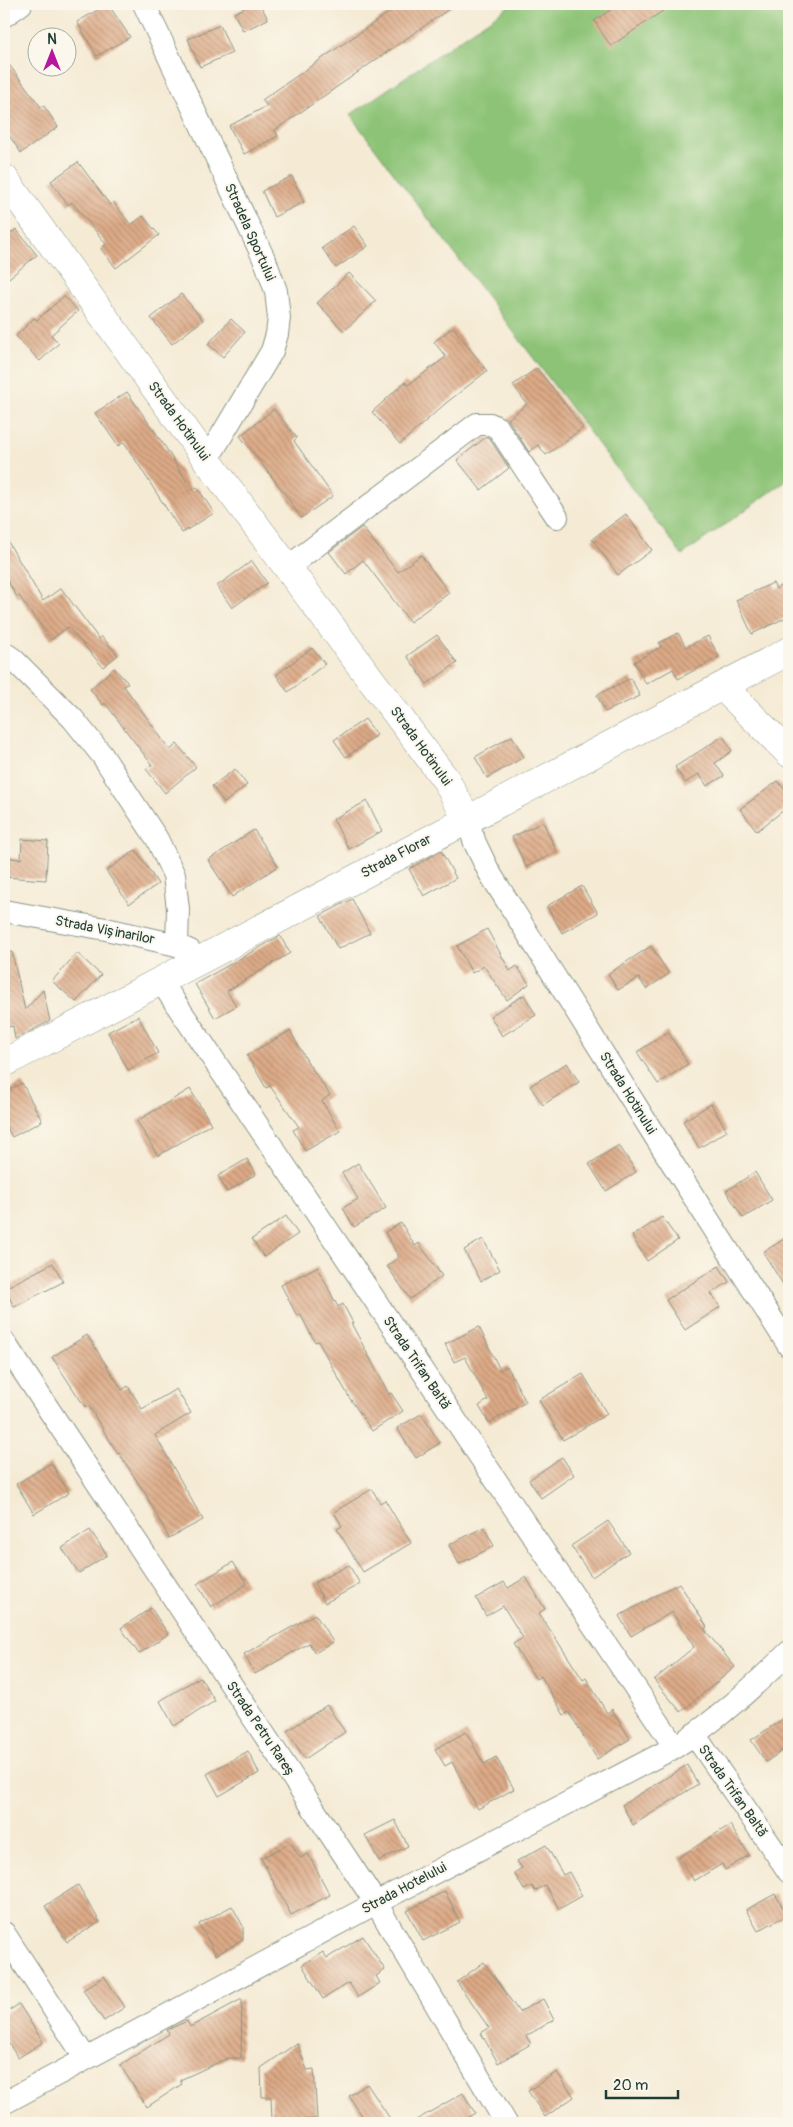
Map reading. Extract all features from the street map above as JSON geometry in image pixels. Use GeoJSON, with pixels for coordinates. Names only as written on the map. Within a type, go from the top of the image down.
{"type":"FeatureCollection","features":[{"type":"Feature","properties":{"kind":"street"},"geometry":{"type":"LineString","coordinates":[[4,16],[22,4]]}},
{"type":"Feature","properties":{"kind":"street","name":"Stradela Sportului"},"geometry":{"type":"LineString","coordinates":[[144,4],[249,225],[276,291],[279,318],[272,351],[207,460]]}},
{"type":"Feature","properties":{"kind":"street","name":"Strada Hotinului"},"geometry":{"type":"LineString","coordinates":[[4,178],[207,460],[446,780],[467,819],[475,844],[489,872],[789,1346]]}},
{"type":"Feature","properties":{"kind":"street"},"geometry":{"type":"LineString","coordinates":[[288,567],[477,424],[490,424],[498,428],[557,517]]}},
{"type":"Feature","properties":{"kind":"street","name":"Strada Florar"},"geometry":{"type":"LineString","coordinates":[[4,1063],[789,651]]}},
{"type":"Feature","properties":{"kind":"street"},"geometry":{"type":"LineString","coordinates":[[4,653],[13,659],[73,719],[102,755],[157,839],[174,875],[178,909],[177,946]]}},
{"type":"Feature","properties":{"kind":"street"},"geometry":{"type":"LineString","coordinates":[[723,687],[789,753]]}},
{"type":"Feature","properties":{"kind":"street","name":"Strada Vișinarilor"},"geometry":{"type":"LineString","coordinates":[[4,911],[106,929],[177,946],[204,957]]}},
{"type":"Feature","properties":{"kind":"street","name":"Strada Trifan Baltă"},"geometry":{"type":"LineString","coordinates":[[160,980],[675,1747]]}},
{"type":"Feature","properties":{"kind":"street","name":"Strada Petru Rareș"},"geometry":{"type":"LineString","coordinates":[[4,1342],[376,1903],[506,2123]]}},
{"type":"Feature","properties":{"kind":"street","name":"Strada Hotelului"},"geometry":{"type":"LineString","coordinates":[[4,2103],[376,1903],[675,1747],[736,1702],[789,1652]]}},
{"type":"Feature","properties":{"kind":"street","name":"Strada Trifan Baltă"},"geometry":{"type":"LineString","coordinates":[[694,1734],[789,1872]]}},
{"type":"Feature","properties":{"kind":"street"},"geometry":{"type":"LineString","coordinates":[[4,1933],[86,2059]]}},
{"type":"Feature","properties":{"kind":"green space"},"geometry":{"type":"Polygon","coordinates":[[[512,4],[789,4],[789,479],[682,555],[350,115],[512,4]]]}},
{"type":"Feature","properties":{"kind":"building"},"geometry":{"type":"Polygon","coordinates":[[[108,4],[130,37],[97,56],[77,22],[108,4]]]}},
{"type":"Feature","properties":{"kind":"building"},"geometry":{"type":"Polygon","coordinates":[[[253,4],[260,4],[268,19],[243,31],[234,13],[253,4]]]}},
{"type":"Feature","properties":{"kind":"building"},"geometry":{"type":"Polygon","coordinates":[[[401,4],[456,4],[275,130],[278,136],[244,154],[229,126],[267,106],[262,100],[401,4]]]}},
{"type":"Feature","properties":{"kind":"building"},"geometry":{"type":"Polygon","coordinates":[[[619,4],[673,4],[611,46],[594,21],[619,4]]]}},
{"type":"Feature","properties":{"kind":"building"},"geometry":{"type":"Polygon","coordinates":[[[220,25],[232,53],[200,67],[188,39],[220,25]]]}},
{"type":"Feature","properties":{"kind":"building"},"geometry":{"type":"Polygon","coordinates":[[[4,58],[41,107],[44,106],[58,127],[21,153],[4,128],[4,58]]]}},
{"type":"Feature","properties":{"kind":"building"},"geometry":{"type":"Polygon","coordinates":[[[78,162],[110,205],[113,202],[131,225],[143,216],[159,235],[116,268],[101,249],[106,244],[72,202],[68,205],[51,181],[78,162]]]}},
{"type":"Feature","properties":{"kind":"building"},"geometry":{"type":"Polygon","coordinates":[[[292,176],[304,202],[274,217],[262,191],[292,176]]]}},
{"type":"Feature","properties":{"kind":"building"},"geometry":{"type":"Polygon","coordinates":[[[354,226],[368,246],[336,268],[322,248],[354,226]]]}},
{"type":"Feature","properties":{"kind":"building"},"geometry":{"type":"Polygon","coordinates":[[[16,229],[37,255],[4,282],[4,239],[16,229]]]}},
{"type":"Feature","properties":{"kind":"building"},"geometry":{"type":"Polygon","coordinates":[[[349,273],[376,301],[344,331],[317,303],[349,273]]]}},
{"type":"Feature","properties":{"kind":"building"},"geometry":{"type":"Polygon","coordinates":[[[181,294],[203,320],[172,344],[151,318],[181,294]]]}},
{"type":"Feature","properties":{"kind":"building"},"geometry":{"type":"Polygon","coordinates":[[[64,296],[78,311],[51,335],[59,343],[40,361],[16,336],[34,318],[37,320],[64,296]]]}},
{"type":"Feature","properties":{"kind":"building"},"geometry":{"type":"Polygon","coordinates":[[[231,319],[245,332],[223,357],[208,344],[231,319]]]}},
{"type":"Feature","properties":{"kind":"building"},"geometry":{"type":"Polygon","coordinates":[[[453,327],[487,371],[446,403],[400,444],[372,412],[405,382],[408,385],[446,357],[434,342],[453,327]]]}},
{"type":"Feature","properties":{"kind":"building"},"geometry":{"type":"Polygon","coordinates":[[[537,368],[583,428],[546,455],[538,445],[529,452],[508,419],[527,404],[513,385],[537,368]]]}},
{"type":"Feature","properties":{"kind":"building"},"geometry":{"type":"Polygon","coordinates":[[[127,392],[164,445],[192,490],[197,487],[214,513],[182,533],[124,442],[118,446],[95,413],[127,392]]]}},
{"type":"Feature","properties":{"kind":"building"},"geometry":{"type":"Polygon","coordinates":[[[274,409],[297,438],[294,441],[333,496],[301,518],[240,436],[274,409]]]}},
{"type":"Feature","properties":{"kind":"building"},"geometry":{"type":"Polygon","coordinates":[[[486,437],[489,438],[509,468],[481,490],[457,460],[486,437]]]}},
{"type":"Feature","properties":{"kind":"building"},"geometry":{"type":"Polygon","coordinates":[[[626,514],[652,550],[618,575],[592,539],[626,514]]]}},
{"type":"Feature","properties":{"kind":"building"},"geometry":{"type":"Polygon","coordinates":[[[362,527],[398,572],[421,555],[449,593],[410,622],[363,560],[346,574],[329,552],[362,527]]]}},
{"type":"Feature","properties":{"kind":"building"},"geometry":{"type":"Polygon","coordinates":[[[4,535],[43,601],[61,588],[99,639],[101,636],[118,655],[103,667],[68,627],[51,640],[19,596],[17,597],[4,575],[4,535]]]}},
{"type":"Feature","properties":{"kind":"building"},"geometry":{"type":"Polygon","coordinates":[[[252,561],[267,583],[232,608],[217,586],[252,561]]]}},
{"type":"Feature","properties":{"kind":"building"},"geometry":{"type":"Polygon","coordinates":[[[789,581],[789,616],[752,634],[736,600],[773,583],[776,589],[789,581]]]}},
{"type":"Feature","properties":{"kind":"building"},"geometry":{"type":"Polygon","coordinates":[[[678,633],[686,647],[708,636],[719,657],[678,679],[673,669],[646,684],[634,662],[661,647],[659,643],[678,633]]]}},
{"type":"Feature","properties":{"kind":"building"},"geometry":{"type":"Polygon","coordinates":[[[437,635],[457,663],[427,684],[407,656],[437,635]]]}},
{"type":"Feature","properties":{"kind":"building"},"geometry":{"type":"Polygon","coordinates":[[[312,648],[325,664],[288,692],[276,675],[312,648]]]}},
{"type":"Feature","properties":{"kind":"building"},"geometry":{"type":"Polygon","coordinates":[[[114,668],[128,683],[124,686],[170,750],[177,744],[196,767],[165,793],[146,769],[152,765],[105,703],[103,705],[90,689],[114,668]]]}},
{"type":"Feature","properties":{"kind":"building"},"geometry":{"type":"Polygon","coordinates":[[[631,678],[640,696],[605,712],[597,695],[631,678]]]}},
{"type":"Feature","properties":{"kind":"building"},"geometry":{"type":"Polygon","coordinates":[[[365,719],[377,735],[346,757],[334,740],[365,719]]]}},
{"type":"Feature","properties":{"kind":"building"},"geometry":{"type":"Polygon","coordinates":[[[512,736],[524,757],[487,778],[475,757],[512,736]]]}},
{"type":"Feature","properties":{"kind":"building"},"geometry":{"type":"Polygon","coordinates":[[[723,736],[732,751],[715,763],[724,776],[707,786],[699,774],[685,783],[675,767],[723,736]]]}},
{"type":"Feature","properties":{"kind":"building"},"geometry":{"type":"Polygon","coordinates":[[[235,769],[247,785],[224,803],[212,786],[235,769]]]}},
{"type":"Feature","properties":{"kind":"building"},"geometry":{"type":"Polygon","coordinates":[[[778,781],[789,796],[789,806],[757,831],[740,809],[778,781]]]}},
{"type":"Feature","properties":{"kind":"building"},"geometry":{"type":"Polygon","coordinates":[[[367,801],[382,831],[349,849],[333,819],[367,801]]]}},
{"type":"Feature","properties":{"kind":"building"},"geometry":{"type":"Polygon","coordinates":[[[543,822],[557,852],[526,867],[512,837],[543,822]]]}},
{"type":"Feature","properties":{"kind":"building"},"geometry":{"type":"Polygon","coordinates":[[[254,830],[278,866],[232,897],[208,860],[254,830]]]}},
{"type":"Feature","properties":{"kind":"building"},"geometry":{"type":"Polygon","coordinates":[[[22,839],[48,841],[46,880],[4,877],[4,857],[21,859],[22,839]]]}},
{"type":"Feature","properties":{"kind":"building"},"geometry":{"type":"Polygon","coordinates":[[[136,850],[158,884],[129,904],[106,871],[136,850]]]}},
{"type":"Feature","properties":{"kind":"building"},"geometry":{"type":"Polygon","coordinates":[[[441,851],[456,878],[424,896],[409,869],[441,851]]]}},
{"type":"Feature","properties":{"kind":"building"},"geometry":{"type":"Polygon","coordinates":[[[582,886],[598,913],[562,933],[547,906],[582,886]]]}},
{"type":"Feature","properties":{"kind":"building"},"geometry":{"type":"Polygon","coordinates":[[[352,899],[370,933],[338,949],[320,916],[352,899]]]}},
{"type":"Feature","properties":{"kind":"building"},"geometry":{"type":"Polygon","coordinates":[[[487,929],[510,971],[517,966],[529,984],[507,1000],[484,966],[472,973],[457,946],[487,929]]]}},
{"type":"Feature","properties":{"kind":"building"},"geometry":{"type":"Polygon","coordinates":[[[280,936],[290,953],[227,991],[236,1006],[215,1018],[195,984],[280,936]]]}},
{"type":"Feature","properties":{"kind":"building"},"geometry":{"type":"Polygon","coordinates":[[[651,946],[669,974],[646,989],[639,978],[618,990],[608,974],[651,946]]]}},
{"type":"Feature","properties":{"kind":"building"},"geometry":{"type":"Polygon","coordinates":[[[12,952],[25,1010],[43,990],[50,1021],[15,1039],[13,1026],[4,1028],[4,953],[12,952]]]}},
{"type":"Feature","properties":{"kind":"building"},"geometry":{"type":"Polygon","coordinates":[[[77,953],[101,975],[76,1002],[52,981],[77,953]]]}},
{"type":"Feature","properties":{"kind":"building"},"geometry":{"type":"Polygon","coordinates":[[[524,995],[536,1015],[502,1036],[490,1016],[524,995]]]}},
{"type":"Feature","properties":{"kind":"building"},"geometry":{"type":"Polygon","coordinates":[[[138,1016],[158,1053],[128,1070],[108,1032],[138,1016]]]}},
{"type":"Feature","properties":{"kind":"building"},"geometry":{"type":"Polygon","coordinates":[[[290,1031],[310,1066],[330,1095],[322,1101],[340,1131],[305,1151],[293,1130],[299,1127],[270,1086],[266,1088],[247,1055],[290,1031]]]}},
{"type":"Feature","properties":{"kind":"building"},"geometry":{"type":"Polygon","coordinates":[[[668,1032],[688,1064],[658,1084],[637,1052],[668,1032]]]}},
{"type":"Feature","properties":{"kind":"building"},"geometry":{"type":"Polygon","coordinates":[[[567,1063],[579,1082],[543,1105],[530,1086],[567,1063]]]}},
{"type":"Feature","properties":{"kind":"building"},"geometry":{"type":"Polygon","coordinates":[[[22,1083],[42,1121],[12,1137],[4,1122],[4,1093],[22,1083]]]}},
{"type":"Feature","properties":{"kind":"building"},"geometry":{"type":"Polygon","coordinates":[[[190,1089],[211,1124],[158,1156],[137,1121],[190,1089]]]}},
{"type":"Feature","properties":{"kind":"building"},"geometry":{"type":"Polygon","coordinates":[[[711,1104],[727,1131],[699,1148],[683,1121],[711,1104]]]}},
{"type":"Feature","properties":{"kind":"building"},"geometry":{"type":"Polygon","coordinates":[[[619,1145],[636,1172],[606,1191],[589,1164],[619,1145]]]}},
{"type":"Feature","properties":{"kind":"building"},"geometry":{"type":"Polygon","coordinates":[[[247,1159],[256,1174],[227,1192],[218,1176],[247,1159]]]}},
{"type":"Feature","properties":{"kind":"building"},"geometry":{"type":"Polygon","coordinates":[[[358,1163],[386,1208],[354,1227],[343,1208],[358,1199],[342,1173],[358,1163]]]}},
{"type":"Feature","properties":{"kind":"building"},"geometry":{"type":"Polygon","coordinates":[[[755,1172],[772,1200],[743,1218],[726,1191],[755,1172]]]}},
{"type":"Feature","properties":{"kind":"building"},"geometry":{"type":"Polygon","coordinates":[[[286,1216],[298,1234],[264,1257],[252,1239],[286,1216]]]}},
{"type":"Feature","properties":{"kind":"building"},"geometry":{"type":"Polygon","coordinates":[[[662,1217],[678,1240],[647,1261],[632,1236],[662,1217]]]}},
{"type":"Feature","properties":{"kind":"building"},"geometry":{"type":"Polygon","coordinates":[[[401,1223],[415,1246],[419,1243],[442,1276],[410,1299],[387,1266],[399,1257],[385,1232],[401,1223]]]}},
{"type":"Feature","properties":{"kind":"building"},"geometry":{"type":"Polygon","coordinates":[[[789,1236],[789,1294],[763,1252],[789,1236]]]}},
{"type":"Feature","properties":{"kind":"building"},"geometry":{"type":"Polygon","coordinates":[[[483,1239],[500,1270],[481,1281],[464,1250],[483,1239]]]}},
{"type":"Feature","properties":{"kind":"building"},"geometry":{"type":"Polygon","coordinates":[[[53,1263],[63,1282],[14,1307],[5,1288],[53,1263]]]}},
{"type":"Feature","properties":{"kind":"building"},"geometry":{"type":"Polygon","coordinates":[[[719,1266],[729,1282],[711,1293],[720,1307],[685,1330],[666,1300],[719,1266]]]}},
{"type":"Feature","properties":{"kind":"building"},"geometry":{"type":"Polygon","coordinates":[[[317,1267],[338,1307],[343,1304],[353,1323],[351,1323],[389,1394],[391,1393],[403,1411],[372,1431],[349,1397],[318,1341],[315,1342],[300,1314],[297,1316],[281,1285],[317,1267]]]}},
{"type":"Feature","properties":{"kind":"building"},"geometry":{"type":"Polygon","coordinates":[[[479,1327],[500,1370],[507,1366],[526,1402],[489,1423],[479,1406],[488,1400],[465,1357],[454,1362],[445,1344],[479,1327]]]}},
{"type":"Feature","properties":{"kind":"building"},"geometry":{"type":"Polygon","coordinates":[[[87,1335],[122,1390],[128,1386],[142,1409],[176,1389],[191,1413],[155,1435],[203,1520],[169,1538],[146,1495],[88,1405],[85,1407],[52,1357],[87,1335]]]}},
{"type":"Feature","properties":{"kind":"building"},"geometry":{"type":"Polygon","coordinates":[[[583,1374],[607,1414],[563,1440],[539,1400],[583,1374]]]}},
{"type":"Feature","properties":{"kind":"building"},"geometry":{"type":"Polygon","coordinates":[[[421,1414],[440,1443],[416,1458],[397,1428],[421,1414]]]}},
{"type":"Feature","properties":{"kind":"building"},"geometry":{"type":"Polygon","coordinates":[[[562,1457],[574,1475],[541,1498],[529,1480],[562,1457]]]}},
{"type":"Feature","properties":{"kind":"building"},"geometry":{"type":"Polygon","coordinates":[[[51,1463],[69,1493],[34,1514],[16,1484],[51,1463]]]}},
{"type":"Feature","properties":{"kind":"building"},"geometry":{"type":"Polygon","coordinates":[[[372,1489],[380,1503],[385,1500],[411,1543],[363,1572],[337,1529],[342,1526],[334,1512],[372,1489]]]}},
{"type":"Feature","properties":{"kind":"building"},"geometry":{"type":"Polygon","coordinates":[[[608,1521],[629,1552],[592,1577],[571,1546],[608,1521]]]}},
{"type":"Feature","properties":{"kind":"building"},"geometry":{"type":"Polygon","coordinates":[[[484,1527],[494,1546],[459,1564],[449,1545],[484,1527]]]}},
{"type":"Feature","properties":{"kind":"building"},"geometry":{"type":"Polygon","coordinates":[[[90,1530],[107,1555],[79,1573],[62,1548],[90,1530]]]}},
{"type":"Feature","properties":{"kind":"building"},"geometry":{"type":"Polygon","coordinates":[[[233,1562],[247,1584],[211,1607],[197,1584],[233,1562]]]}},
{"type":"Feature","properties":{"kind":"building"},"geometry":{"type":"Polygon","coordinates":[[[349,1565],[360,1584],[325,1603],[314,1583],[349,1565]]]}},
{"type":"Feature","properties":{"kind":"building"},"geometry":{"type":"Polygon","coordinates":[[[526,1577],[545,1609],[539,1613],[583,1680],[586,1678],[607,1713],[612,1709],[630,1739],[597,1759],[569,1712],[564,1715],[541,1676],[536,1679],[513,1644],[523,1638],[503,1606],[486,1616],[476,1598],[504,1582],[508,1588],[526,1577]]]}},
{"type":"Feature","properties":{"kind":"building"},"geometry":{"type":"Polygon","coordinates":[[[679,1583],[707,1627],[704,1629],[735,1667],[681,1712],[654,1680],[694,1647],[672,1612],[631,1636],[619,1616],[679,1583]]]}},
{"type":"Feature","properties":{"kind":"building"},"geometry":{"type":"Polygon","coordinates":[[[151,1608],[168,1634],[139,1654],[121,1628],[151,1608]]]}},
{"type":"Feature","properties":{"kind":"building"},"geometry":{"type":"Polygon","coordinates":[[[315,1614],[333,1642],[315,1653],[309,1643],[255,1674],[244,1654],[315,1614]]]}},
{"type":"Feature","properties":{"kind":"building"},"geometry":{"type":"Polygon","coordinates":[[[200,1677],[215,1701],[174,1726],[160,1701],[200,1677]]]}},
{"type":"Feature","properties":{"kind":"building"},"geometry":{"type":"Polygon","coordinates":[[[327,1705],[345,1732],[305,1759],[287,1731],[327,1705]]]}},
{"type":"Feature","properties":{"kind":"building"},"geometry":{"type":"Polygon","coordinates":[[[789,1715],[789,1746],[766,1762],[751,1740],[789,1715]]]}},
{"type":"Feature","properties":{"kind":"building"},"geometry":{"type":"Polygon","coordinates":[[[466,1732],[484,1764],[496,1757],[514,1789],[478,1809],[452,1762],[445,1766],[435,1749],[466,1732]]]}},
{"type":"Feature","properties":{"kind":"building"},"geometry":{"type":"Polygon","coordinates":[[[248,1751],[259,1773],[219,1796],[207,1774],[248,1751]]]}},
{"type":"Feature","properties":{"kind":"building"},"geometry":{"type":"Polygon","coordinates":[[[687,1765],[698,1784],[633,1825],[622,1805],[687,1765]]]}},
{"type":"Feature","properties":{"kind":"building"},"geometry":{"type":"Polygon","coordinates":[[[395,1820],[408,1846],[379,1861],[365,1835],[395,1820]]]}},
{"type":"Feature","properties":{"kind":"building"},"geometry":{"type":"Polygon","coordinates":[[[730,1825],[749,1855],[725,1870],[722,1864],[694,1881],[679,1857],[730,1825]]]}},
{"type":"Feature","properties":{"kind":"building"},"geometry":{"type":"Polygon","coordinates":[[[291,1843],[300,1858],[308,1854],[330,1895],[291,1915],[261,1858],[291,1843]]]}},
{"type":"Feature","properties":{"kind":"building"},"geometry":{"type":"Polygon","coordinates":[[[546,1845],[563,1875],[569,1872],[582,1896],[559,1909],[545,1885],[535,1891],[532,1886],[524,1890],[514,1873],[522,1868],[517,1861],[546,1845]]]}},
{"type":"Feature","properties":{"kind":"building"},"geometry":{"type":"Polygon","coordinates":[[[78,1885],[100,1922],[67,1942],[45,1906],[78,1885]]]}},
{"type":"Feature","properties":{"kind":"building"},"geometry":{"type":"Polygon","coordinates":[[[445,1891],[460,1922],[423,1941],[407,1911],[445,1891]]]}},
{"type":"Feature","properties":{"kind":"building"},"geometry":{"type":"Polygon","coordinates":[[[775,1894],[787,1915],[758,1931],[746,1910],[775,1894]]]}},
{"type":"Feature","properties":{"kind":"building"},"geometry":{"type":"Polygon","coordinates":[[[232,1906],[243,1926],[243,1940],[216,1955],[199,1924],[232,1906]]]}},
{"type":"Feature","properties":{"kind":"building"},"geometry":{"type":"Polygon","coordinates":[[[363,1936],[385,1970],[376,1976],[380,1983],[358,1997],[349,1983],[323,1999],[302,1965],[323,1952],[327,1958],[363,1936]]]}},
{"type":"Feature","properties":{"kind":"building"},"geometry":{"type":"Polygon","coordinates":[[[484,1962],[519,2012],[543,1999],[554,2020],[526,2036],[531,2044],[498,2063],[481,2033],[489,2028],[457,1982],[484,1962]]]}},
{"type":"Feature","properties":{"kind":"building"},"geometry":{"type":"Polygon","coordinates":[[[104,1976],[125,2007],[104,2021],[83,1990],[104,1976]]]}},
{"type":"Feature","properties":{"kind":"building"},"geometry":{"type":"Polygon","coordinates":[[[242,1999],[241,2058],[228,2058],[180,2080],[182,2084],[147,2107],[120,2065],[169,2034],[167,2030],[187,2021],[190,2027],[242,1999]]]}},
{"type":"Feature","properties":{"kind":"building"},"geometry":{"type":"Polygon","coordinates":[[[19,2004],[43,2042],[18,2058],[4,2036],[4,2014],[19,2004]]]}},
{"type":"Feature","properties":{"kind":"building"},"geometry":{"type":"Polygon","coordinates":[[[297,2043],[307,2070],[314,2069],[317,2119],[272,2121],[271,2097],[262,2097],[261,2068],[297,2043]]]}},
{"type":"Feature","properties":{"kind":"building"},"geometry":{"type":"Polygon","coordinates":[[[557,2072],[574,2097],[545,2117],[528,2091],[557,2072]]]}},
{"type":"Feature","properties":{"kind":"building"},"geometry":{"type":"Polygon","coordinates":[[[367,2084],[393,2123],[367,2123],[349,2096],[367,2084]]]}},
{"type":"Feature","properties":{"kind":"building"},"geometry":{"type":"Polygon","coordinates":[[[463,2093],[475,2113],[458,2123],[411,2123],[463,2093]]]}}]}
